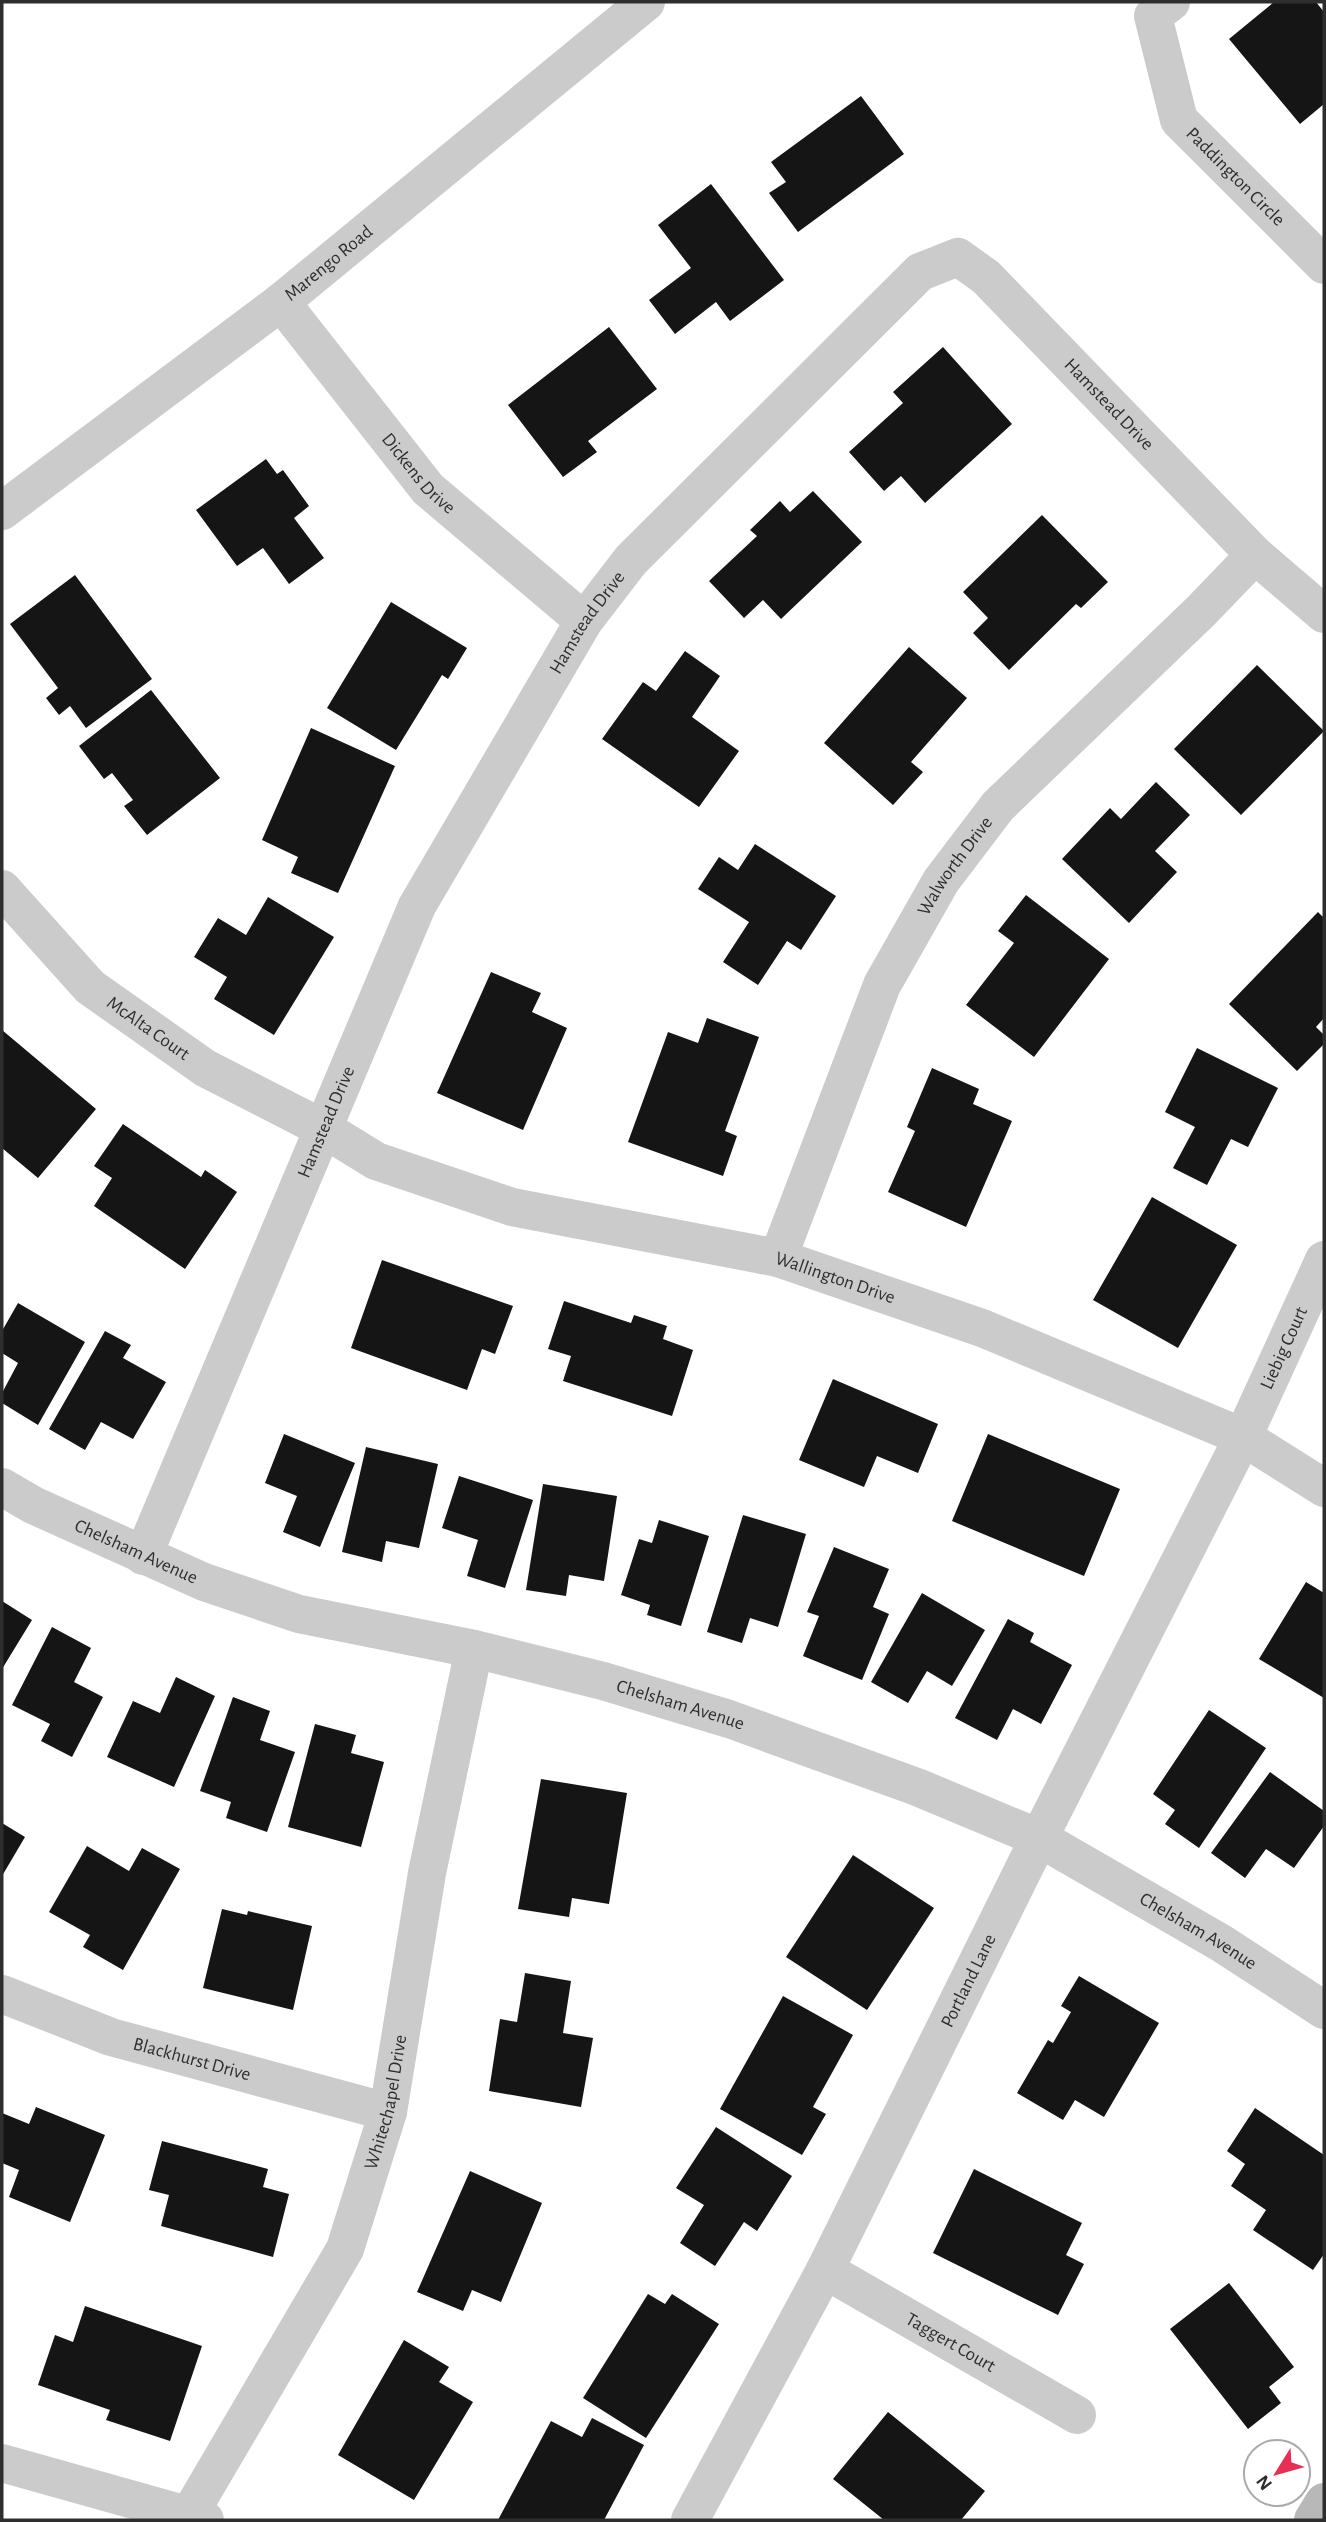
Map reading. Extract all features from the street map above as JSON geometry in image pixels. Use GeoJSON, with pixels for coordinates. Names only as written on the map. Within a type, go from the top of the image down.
{"type":"FeatureCollection","features":[{"type":"Feature","properties":{"kind":"street","name":"Marengo Road"},"geometry":{"type":"LineString","coordinates":[[2,511],[281,302],[646,2]]}},
{"type":"Feature","properties":{"kind":"street","name":"Paddington Circle"},"geometry":{"type":"LineString","coordinates":[[1171,2],[1153,16],[1179,120],[1324,265]]}},
{"type":"Feature","properties":{"kind":"street","name":"Hamstead Drive"},"geometry":{"type":"LineString","coordinates":[[143,1556],[417,906],[584,621],[631,560],[920,272],[958,257],[986,277],[1255,555],[1324,614]]}},
{"type":"Feature","properties":{"kind":"street","name":"Dickens Drive"},"geometry":{"type":"LineString","coordinates":[[281,302],[428,489],[584,621]]}},
{"type":"Feature","properties":{"kind":"street","name":"Walworth Drive"},"geometry":{"type":"LineString","coordinates":[[778,1258],[881,985],[941,881],[998,806],[1201,611],[1255,555]]}},
{"type":"Feature","properties":{"kind":"street","name":"McAlta Court"},"geometry":{"type":"LineString","coordinates":[[2,889],[90,987],[205,1068],[324,1129]]}},
{"type":"Feature","properties":{"kind":"street","name":"Wallington Drive"},"geometry":{"type":"LineString","coordinates":[[324,1129],[376,1161],[512,1207],[778,1258],[982,1328],[1243,1437],[1324,1488]]}},
{"type":"Feature","properties":{"kind":"street","name":"Liebig Court"},"geometry":{"type":"LineString","coordinates":[[1243,1437],[1324,1260]]}},
{"type":"Feature","properties":{"kind":"street","name":"Portland Lane"},"geometry":{"type":"LineString","coordinates":[[690,2520],[825,2270],[1039,1838],[1243,1437]]}},
{"type":"Feature","properties":{"kind":"street","name":"Chelsham Avenue"},"geometry":{"type":"LineString","coordinates":[[2,1488],[143,1556],[204,1582],[299,1615],[474,1649],[603,1681],[729,1719],[917,1787],[1039,1838],[1221,1943],[1324,2010]]}},
{"type":"Feature","properties":{"kind":"street","name":"Whitechapel Drive"},"geometry":{"type":"LineString","coordinates":[[193,2519],[345,2249],[388,2112],[427,1873],[474,1649]]}},
{"type":"Feature","properties":{"kind":"street","name":"Blackhurst Drive"},"geometry":{"type":"LineString","coordinates":[[2,1994],[111,2037],[388,2112]]}},
{"type":"Feature","properties":{"kind":"street","name":"Taggert Court"},"geometry":{"type":"LineString","coordinates":[[825,2270],[1077,2415]]}},
{"type":"Feature","properties":{"kind":"street"},"geometry":{"type":"LineString","coordinates":[[2,2463],[193,2519]]}},
{"type":"Feature","properties":{"kind":"street"},"geometry":{"type":"LineString","coordinates":[[1313,2520],[1324,2502]]}},
{"type":"Feature","properties":{"kind":"building"},"geometry":{"type":"Polygon","coordinates":[[[1274,2],[1316,2],[1324,12],[1324,104],[1300,124],[1229,39],[1274,2]]]}},
{"type":"Feature","properties":{"kind":"building"},"geometry":{"type":"Polygon","coordinates":[[[861,96],[904,154],[798,232],[769,193],[786,182],[771,162],[861,96]]]}},
{"type":"Feature","properties":{"kind":"building"},"geometry":{"type":"Polygon","coordinates":[[[711,184],[784,280],[730,321],[716,302],[675,334],[649,300],[691,268],[658,225],[711,184]]]}},
{"type":"Feature","properties":{"kind":"building"},"geometry":{"type":"Polygon","coordinates":[[[609,327],[657,389],[588,441],[597,452],[563,477],[508,405],[609,327]]]}},
{"type":"Feature","properties":{"kind":"building"},"geometry":{"type":"Polygon","coordinates":[[[943,347],[1012,424],[925,503],[901,476],[884,491],[849,452],[903,403],[893,392],[943,347]]]}},
{"type":"Feature","properties":{"kind":"building"},"geometry":{"type":"Polygon","coordinates":[[[266,459],[277,474],[283,470],[309,506],[294,518],[324,558],[289,584],[263,548],[237,566],[196,510],[266,459]]]}},
{"type":"Feature","properties":{"kind":"building"},"geometry":{"type":"Polygon","coordinates":[[[813,491],[862,542],[781,619],[763,600],[744,618],[709,581],[757,536],[750,530],[780,501],[790,512],[813,491]]]}},
{"type":"Feature","properties":{"kind":"building"},"geometry":{"type":"Polygon","coordinates":[[[1042,515],[1108,582],[1081,608],[1076,604],[1009,670],[973,633],[988,618],[963,592],[1042,515]]]}},
{"type":"Feature","properties":{"kind":"building"},"geometry":{"type":"Polygon","coordinates":[[[75,575],[152,679],[86,728],[70,706],[59,715],[46,698],[58,688],[10,624],[75,575]]]}},
{"type":"Feature","properties":{"kind":"building"},"geometry":{"type":"Polygon","coordinates":[[[391,602],[467,648],[448,679],[442,675],[396,750],[327,708],[391,602]]]}},
{"type":"Feature","properties":{"kind":"building"},"geometry":{"type":"Polygon","coordinates":[[[909,647],[967,698],[911,762],[923,772],[893,805],[824,743],[909,647]]]}},
{"type":"Feature","properties":{"kind":"building"},"geometry":{"type":"Polygon","coordinates":[[[685,651],[720,676],[692,717],[739,751],[699,807],[602,739],[643,682],[656,691],[685,651]]]}},
{"type":"Feature","properties":{"kind":"building"},"geometry":{"type":"Polygon","coordinates":[[[1257,665],[1324,731],[1241,815],[1174,749],[1257,665]]]}},
{"type":"Feature","properties":{"kind":"building"},"geometry":{"type":"Polygon","coordinates":[[[151,690],[220,778],[147,835],[124,806],[133,800],[112,773],[104,779],[79,746],[151,690]]]}},
{"type":"Feature","properties":{"kind":"building"},"geometry":{"type":"Polygon","coordinates":[[[311,728],[395,766],[338,893],[291,873],[298,857],[262,840],[311,728]]]}},
{"type":"Feature","properties":{"kind":"building"},"geometry":{"type":"Polygon","coordinates":[[[1156,782],[1190,815],[1155,851],[1177,872],[1129,923],[1062,859],[1110,808],[1121,819],[1156,782]]]}},
{"type":"Feature","properties":{"kind":"building"},"geometry":{"type":"Polygon","coordinates":[[[755,844],[836,896],[801,950],[787,941],[758,985],[723,962],[749,922],[698,889],[719,857],[738,870],[755,844]]]}},
{"type":"Feature","properties":{"kind":"building"},"geometry":{"type":"Polygon","coordinates":[[[1026,895],[1109,959],[1034,1057],[966,1005],[1014,943],[998,931],[1026,895]]]}},
{"type":"Feature","properties":{"kind":"building"},"geometry":{"type":"Polygon","coordinates":[[[268,897],[334,937],[274,1035],[214,999],[227,977],[194,957],[218,918],[246,935],[268,897]]]}},
{"type":"Feature","properties":{"kind":"building"},"geometry":{"type":"Polygon","coordinates":[[[1318,912],[1324,918],[1324,1018],[1316,1027],[1324,1035],[1324,1044],[1297,1071],[1229,1004],[1318,912]]]}},
{"type":"Feature","properties":{"kind":"building"},"geometry":{"type":"Polygon","coordinates":[[[491,972],[541,993],[532,1012],[567,1028],[523,1130],[437,1093],[491,972]]]}},
{"type":"Feature","properties":{"kind":"building"},"geometry":{"type":"Polygon","coordinates":[[[707,1018],[759,1037],[725,1131],[737,1136],[723,1176],[628,1142],[668,1032],[698,1043],[707,1018]]]}},
{"type":"Feature","properties":{"kind":"building"},"geometry":{"type":"Polygon","coordinates":[[[2,1030],[96,1109],[38,1178],[2,1148],[2,1030]]]}},
{"type":"Feature","properties":{"kind":"building"},"geometry":{"type":"Polygon","coordinates":[[[1197,1048],[1278,1088],[1248,1147],[1231,1139],[1207,1185],[1173,1168],[1195,1127],[1165,1112],[1197,1048]]]}},
{"type":"Feature","properties":{"kind":"building"},"geometry":{"type":"Polygon","coordinates":[[[932,1068],[979,1089],[973,1104],[1012,1121],[966,1227],[888,1192],[915,1131],[907,1127],[932,1068]]]}},
{"type":"Feature","properties":{"kind":"building"},"geometry":{"type":"Polygon","coordinates":[[[123,1124],[201,1177],[205,1170],[237,1192],[185,1269],[94,1206],[112,1178],[94,1166],[123,1124]]]}},
{"type":"Feature","properties":{"kind":"building"},"geometry":{"type":"Polygon","coordinates":[[[1152,1197],[1237,1245],[1178,1348],[1093,1300],[1152,1197]]]}},
{"type":"Feature","properties":{"kind":"building"},"geometry":{"type":"Polygon","coordinates":[[[382,1260],[513,1306],[495,1354],[482,1349],[467,1390],[351,1348],[382,1260]]]}},
{"type":"Feature","properties":{"kind":"building"},"geometry":{"type":"Polygon","coordinates":[[[564,1301],[631,1323],[634,1315],[667,1326],[663,1339],[693,1350],[672,1416],[563,1381],[571,1356],[548,1349],[564,1301]]]}},
{"type":"Feature","properties":{"kind":"building"},"geometry":{"type":"Polygon","coordinates":[[[18,1303],[85,1342],[38,1425],[2,1403],[2,1393],[18,1363],[2,1353],[2,1331],[18,1303]]]}},
{"type":"Feature","properties":{"kind":"building"},"geometry":{"type":"Polygon","coordinates":[[[105,1331],[131,1345],[123,1358],[166,1382],[133,1439],[101,1422],[85,1450],[49,1429],[105,1331]]]}},
{"type":"Feature","properties":{"kind":"building"},"geometry":{"type":"Polygon","coordinates":[[[833,1379],[938,1424],[918,1473],[877,1456],[864,1487],[799,1460],[833,1379]]]}},
{"type":"Feature","properties":{"kind":"building"},"geometry":{"type":"Polygon","coordinates":[[[284,1434],[355,1463],[320,1547],[283,1532],[297,1496],[265,1483],[284,1434]]]}},
{"type":"Feature","properties":{"kind":"building"},"geometry":{"type":"Polygon","coordinates":[[[988,1434],[1120,1489],[1084,1576],[952,1521],[988,1434]]]}},
{"type":"Feature","properties":{"kind":"building"},"geometry":{"type":"Polygon","coordinates":[[[366,1447],[438,1464],[419,1548],[386,1541],[382,1562],[342,1552],[366,1447]]]}},
{"type":"Feature","properties":{"kind":"building"},"geometry":{"type":"Polygon","coordinates":[[[459,1476],[533,1500],[505,1588],[467,1576],[478,1540],[442,1528],[459,1476]]]}},
{"type":"Feature","properties":{"kind":"building"},"geometry":{"type":"Polygon","coordinates":[[[543,1484],[617,1496],[604,1581],[569,1575],[566,1596],[526,1590],[543,1484]]]}},
{"type":"Feature","properties":{"kind":"building"},"geometry":{"type":"Polygon","coordinates":[[[743,1515],[806,1534],[778,1627],[750,1618],[742,1643],[707,1632],[743,1515]]]}},
{"type":"Feature","properties":{"kind":"building"},"geometry":{"type":"Polygon","coordinates":[[[659,1520],[709,1536],[681,1626],[647,1615],[650,1605],[621,1595],[639,1539],[652,1543],[659,1520]]]}},
{"type":"Feature","properties":{"kind":"building"},"geometry":{"type":"Polygon","coordinates":[[[834,1547],[889,1569],[873,1607],[889,1614],[862,1680],[803,1656],[819,1616],[807,1612],[834,1547]]]}},
{"type":"Feature","properties":{"kind":"building"},"geometry":{"type":"Polygon","coordinates":[[[1306,1582],[1324,1593],[1324,1698],[1259,1659],[1306,1582]]]}},
{"type":"Feature","properties":{"kind":"building"},"geometry":{"type":"Polygon","coordinates":[[[922,1593],[985,1630],[952,1686],[927,1671],[908,1703],[871,1682],[922,1593]]]}},
{"type":"Feature","properties":{"kind":"building"},"geometry":{"type":"Polygon","coordinates":[[[2,1601],[32,1620],[2,1669],[2,1601]]]}},
{"type":"Feature","properties":{"kind":"building"},"geometry":{"type":"Polygon","coordinates":[[[1008,1619],[1034,1633],[1030,1642],[1072,1665],[1041,1724],[1013,1709],[997,1740],[955,1718],[1008,1619]]]}},
{"type":"Feature","properties":{"kind":"building"},"geometry":{"type":"Polygon","coordinates":[[[52,1627],[91,1648],[74,1682],[103,1697],[72,1757],[41,1741],[50,1724],[12,1705],[52,1627]]]}},
{"type":"Feature","properties":{"kind":"building"},"geometry":{"type":"Polygon","coordinates":[[[176,1677],[215,1696],[174,1787],[107,1757],[133,1701],[160,1713],[176,1677]]]}},
{"type":"Feature","properties":{"kind":"building"},"geometry":{"type":"Polygon","coordinates":[[[233,1697],[270,1711],[260,1740],[295,1752],[267,1832],[226,1818],[231,1802],[200,1791],[233,1697]]]}},
{"type":"Feature","properties":{"kind":"building"},"geometry":{"type":"Polygon","coordinates":[[[1209,1710],[1266,1748],[1199,1848],[1165,1824],[1175,1810],[1153,1794],[1209,1710]]]}},
{"type":"Feature","properties":{"kind":"building"},"geometry":{"type":"Polygon","coordinates":[[[315,1724],[356,1735],[351,1753],[384,1762],[361,1847],[288,1827],[315,1724]]]}},
{"type":"Feature","properties":{"kind":"building"},"geometry":{"type":"Polygon","coordinates":[[[1270,1772],[1324,1811],[1324,1826],[1294,1868],[1266,1849],[1245,1878],[1211,1853],[1270,1772]]]}},
{"type":"Feature","properties":{"kind":"building"},"geometry":{"type":"Polygon","coordinates":[[[541,1779],[627,1793],[609,1904],[572,1898],[569,1917],[518,1909],[541,1779]]]}},
{"type":"Feature","properties":{"kind":"building"},"geometry":{"type":"Polygon","coordinates":[[[2,1823],[25,1837],[2,1876],[2,1823]]]}},
{"type":"Feature","properties":{"kind":"building"},"geometry":{"type":"Polygon","coordinates":[[[87,1846],[129,1871],[142,1848],[180,1869],[123,1970],[83,1947],[90,1935],[49,1912],[87,1846]]]}},
{"type":"Feature","properties":{"kind":"building"},"geometry":{"type":"Polygon","coordinates":[[[853,1855],[934,1908],[867,2010],[786,1957],[853,1855]]]}},
{"type":"Feature","properties":{"kind":"building"},"geometry":{"type":"Polygon","coordinates":[[[222,1909],[247,1915],[248,1911],[312,1926],[293,2010],[203,1988],[222,1909]]]}},
{"type":"Feature","properties":{"kind":"building"},"geometry":{"type":"Polygon","coordinates":[[[525,1973],[571,1981],[563,2033],[593,2038],[581,2107],[489,2091],[500,2019],[517,2022],[525,1973]]]}},
{"type":"Feature","properties":{"kind":"building"},"geometry":{"type":"Polygon","coordinates":[[[1079,1976],[1159,2023],[1104,2117],[1075,2100],[1063,2120],[1017,2093],[1048,2040],[1053,2043],[1071,2012],[1061,2006],[1079,1976]]]}},
{"type":"Feature","properties":{"kind":"building"},"geometry":{"type":"Polygon","coordinates":[[[783,1996],[853,2035],[813,2107],[826,2114],[802,2155],[720,2109],[783,1996]]]}},
{"type":"Feature","properties":{"kind":"building"},"geometry":{"type":"Polygon","coordinates":[[[36,2107],[105,2135],[70,2222],[9,2197],[19,2170],[2,2163],[2,2113],[29,2124],[36,2107]]]}},
{"type":"Feature","properties":{"kind":"building"},"geometry":{"type":"Polygon","coordinates":[[[1255,2108],[1324,2155],[1324,2254],[1313,2270],[1253,2230],[1266,2210],[1231,2186],[1245,2164],[1227,2151],[1255,2108]]]}},
{"type":"Feature","properties":{"kind":"building"},"geometry":{"type":"Polygon","coordinates":[[[716,2127],[792,2176],[757,2231],[744,2222],[715,2266],[680,2243],[704,2205],[676,2188],[716,2127]]]}},
{"type":"Feature","properties":{"kind":"building"},"geometry":{"type":"Polygon","coordinates":[[[162,2141],[268,2169],[263,2187],[289,2194],[273,2257],[161,2226],[169,2195],[149,2190],[162,2141]]]}},
{"type":"Feature","properties":{"kind":"building"},"geometry":{"type":"Polygon","coordinates":[[[974,2169],[1082,2223],[1066,2255],[1084,2264],[1058,2315],[933,2253],[974,2169]]]}},
{"type":"Feature","properties":{"kind":"building"},"geometry":{"type":"Polygon","coordinates":[[[470,2171],[542,2203],[501,2302],[472,2290],[463,2311],[417,2292],[470,2171]]]}},
{"type":"Feature","properties":{"kind":"building"},"geometry":{"type":"Polygon","coordinates":[[[1229,2283],[1294,2367],[1269,2387],[1281,2403],[1248,2429],[1170,2329],[1229,2283]]]}},
{"type":"Feature","properties":{"kind":"building"},"geometry":{"type":"Polygon","coordinates":[[[648,2294],[665,2304],[672,2294],[719,2324],[646,2438],[583,2398],[648,2294]]]}},
{"type":"Feature","properties":{"kind":"building"},"geometry":{"type":"Polygon","coordinates":[[[85,2306],[202,2346],[170,2441],[106,2420],[110,2410],[38,2385],[55,2335],[73,2342],[85,2306]]]}},
{"type":"Feature","properties":{"kind":"building"},"geometry":{"type":"Polygon","coordinates":[[[404,2340],[449,2367],[439,2382],[473,2402],[414,2500],[338,2455],[404,2340]]]}},
{"type":"Feature","properties":{"kind":"building"},"geometry":{"type":"Polygon","coordinates":[[[888,2412],[985,2491],[961,2520],[884,2520],[833,2479],[888,2412]]]}},
{"type":"Feature","properties":{"kind":"building"},"geometry":{"type":"Polygon","coordinates":[[[592,2418],[644,2445],[604,2520],[498,2520],[551,2421],[582,2437],[592,2418]]]}}]}
